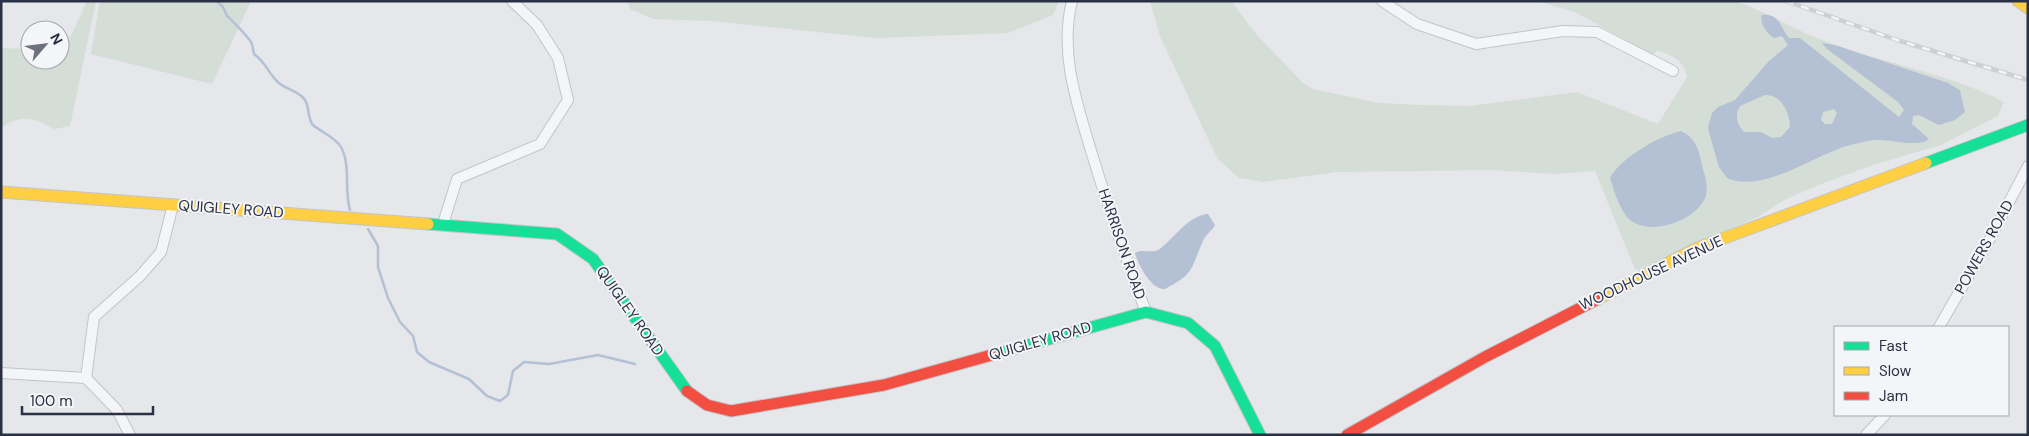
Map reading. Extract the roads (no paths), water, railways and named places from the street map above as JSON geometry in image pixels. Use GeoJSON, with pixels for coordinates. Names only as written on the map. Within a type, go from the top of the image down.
{"type":"FeatureCollection","features":[{"type":"Feature","properties":{"kind":"main road"},"geometry":{"type":"LineString","coordinates":[[2018,1],[2028,8]]}},
{"type":"Feature","properties":{"kind":"main road","name":"WOODHOUSE AVENUE"},"geometry":{"type":"LineString","coordinates":[[1347,435],[1493,353],[1695,250],[2028,125]]}},
{"type":"Feature","properties":{"kind":"main road","name":"QUIGLEY ROAD"},"geometry":{"type":"LineString","coordinates":[[1,192],[557,234],[593,259],[682,387],[707,405],[731,410],[884,385],[1146,312]]}},
{"type":"Feature","properties":{"kind":"main road","name":"HARRISON ROAD"},"geometry":{"type":"LineString","coordinates":[[1146,312],[1188,323],[1215,346],[1260,435]]}},
{"type":"Feature","properties":{"kind":"street"},"geometry":{"type":"LineString","coordinates":[[443,224],[456,179],[540,144],[568,100],[558,58],[537,26],[512,1]]}},
{"type":"Feature","properties":{"kind":"street","name":"HARRISON ROAD"},"geometry":{"type":"LineString","coordinates":[[1072,1],[1068,17],[1070,78],[1113,224],[1146,312]]}},
{"type":"Feature","properties":{"kind":"street"},"geometry":{"type":"LineString","coordinates":[[1382,1],[1417,24],[1476,44],[1563,31],[1596,32],[1673,71]]}},
{"type":"Feature","properties":{"kind":"street","name":"POWERS ROAD"},"geometry":{"type":"LineString","coordinates":[[1940,326],[2028,166]]}},
{"type":"Feature","properties":{"kind":"street"},"geometry":{"type":"LineString","coordinates":[[86,378],[94,317],[140,276],[161,252],[173,205]]}},
{"type":"Feature","properties":{"kind":"street"},"geometry":{"type":"LineString","coordinates":[[1,373],[86,378],[116,410],[130,435]]}},
{"type":"Feature","properties":{"kind":"street"},"geometry":{"type":"LineString","coordinates":[[1868,434],[1885,416]]}},
{"type":"Feature","properties":{"kind":"water"},"geometry":{"type":"Polygon","coordinates":[[[1762,15],[1773,16],[1789,38],[1800,38],[1899,117],[1904,110],[1898,102],[1827,49],[1822,43],[1835,45],[1948,83],[1960,90],[1965,112],[1955,120],[1939,125],[1919,115],[1913,116],[1912,124],[1929,139],[1924,142],[1867,141],[1836,150],[1789,171],[1757,181],[1741,182],[1727,178],[1719,167],[1710,136],[1708,127],[1712,113],[1718,107],[1735,100],[1769,61],[1788,45],[1782,36],[1774,38],[1769,34],[1764,28],[1762,15]],[[1765,95],[1740,106],[1737,113],[1738,123],[1744,132],[1761,132],[1772,138],[1781,137],[1790,127],[1786,110],[1784,105],[1776,98],[1765,95]],[[1834,109],[1823,112],[1821,120],[1825,124],[1832,124],[1837,113],[1834,109]]]}},
{"type":"Feature","properties":{"kind":"water"},"geometry":{"type":"Polygon","coordinates":[[[1681,131],[1692,139],[1697,147],[1706,182],[1706,195],[1693,212],[1671,224],[1658,227],[1636,223],[1627,217],[1622,209],[1610,178],[1622,163],[1641,149],[1681,131]]]}},
{"type":"Feature","properties":{"kind":"water"},"geometry":{"type":"Polygon","coordinates":[[[1208,214],[1215,225],[1204,239],[1187,274],[1165,289],[1150,281],[1135,253],[1158,250],[1188,223],[1208,214]]]}},
{"type":"Feature","properties":{"kind":"waterway"},"geometry":{"type":"LineString","coordinates":[[217,1],[223,7],[227,16],[249,40],[254,54],[262,61],[276,80],[305,100],[313,125],[332,138],[341,147],[346,162],[347,194],[350,210]]}},
{"type":"Feature","properties":{"kind":"waterway"},"geometry":{"type":"LineString","coordinates":[[368,229],[378,246],[378,267],[388,298],[400,322],[413,336],[417,352],[429,362],[469,379],[487,396],[500,401],[508,395],[513,371],[524,362],[549,364],[598,355],[635,364]]}},
{"type":"Feature","properties":{"kind":"railway"},"geometry":{"type":"LineString","coordinates":[[1786,1],[1897,40],[2028,80]]}}]}
